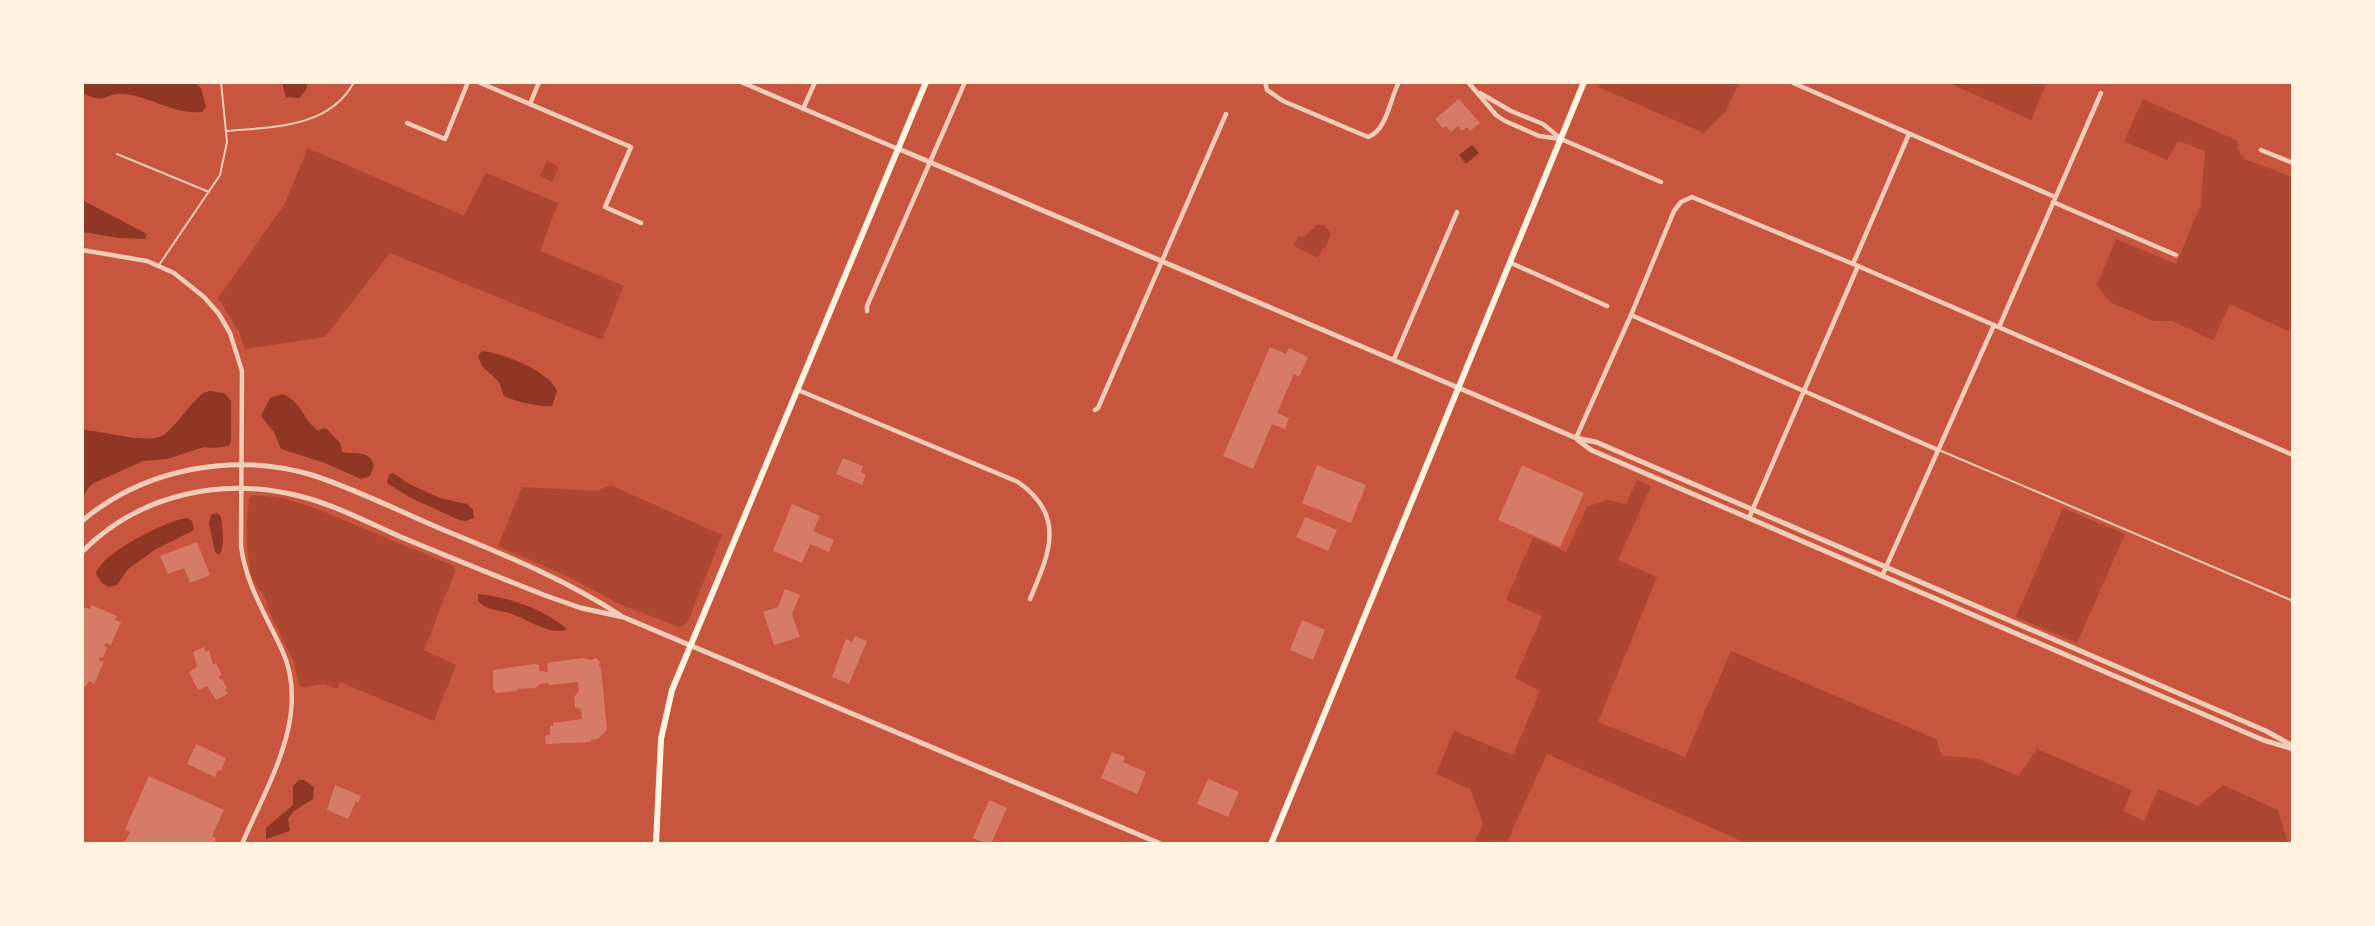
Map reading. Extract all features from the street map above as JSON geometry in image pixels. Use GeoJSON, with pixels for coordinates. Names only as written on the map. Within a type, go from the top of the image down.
{"type":"FeatureCollection","features":[{"type":"Feature","properties":{"kind":"main road"},"geometry":{"type":"LineString","coordinates":[[656,844],[658,778],[664,720],[672,690],[926,82]]}},
{"type":"Feature","properties":{"kind":"main road"},"geometry":{"type":"LineString","coordinates":[[1271,844],[1584,82]]}},
{"type":"Feature","properties":{"kind":"street"},"geometry":{"type":"LineString","coordinates":[[407,123],[445,139],[468,82]]}},
{"type":"Feature","properties":{"kind":"street"},"geometry":{"type":"LineString","coordinates":[[478,82],[631,147],[605,207],[641,223]]}},
{"type":"Feature","properties":{"kind":"street"},"geometry":{"type":"LineString","coordinates":[[530,104],[539,82]]}},
{"type":"Feature","properties":{"kind":"street"},"geometry":{"type":"LineString","coordinates":[[741,82],[1576,438],[1596,442],[2266,731],[2293,747]]}},
{"type":"Feature","properties":{"kind":"street"},"geometry":{"type":"LineString","coordinates":[[803,109],[815,82]]}},
{"type":"Feature","properties":{"kind":"street"},"geometry":{"type":"LineString","coordinates":[[867,312],[965,82]]}},
{"type":"Feature","properties":{"kind":"street"},"geometry":{"type":"LineString","coordinates":[[1265,82],[1267,90],[1283,101],[1368,137],[1375,135],[1380,128],[1399,82]]}},
{"type":"Feature","properties":{"kind":"street"},"geometry":{"type":"LineString","coordinates":[[1468,82],[1496,115],[1505,121],[1539,136],[1561,139],[1661,182]]}},
{"type":"Feature","properties":{"kind":"street"},"geometry":{"type":"LineString","coordinates":[[1791,82],[2176,255]]}},
{"type":"Feature","properties":{"kind":"street"},"geometry":{"type":"LineString","coordinates":[[1472,87],[1490,100],[1543,124],[1561,139]]}},
{"type":"Feature","properties":{"kind":"street"},"geometry":{"type":"LineString","coordinates":[[1882,576],[2101,93]]}},
{"type":"Feature","properties":{"kind":"street"},"geometry":{"type":"LineString","coordinates":[[1095,410],[1226,114]]}},
{"type":"Feature","properties":{"kind":"street"},"geometry":{"type":"LineString","coordinates":[[1749,519],[1909,134]]}},
{"type":"Feature","properties":{"kind":"street"},"geometry":{"type":"LineString","coordinates":[[2261,150],[2293,163]]}},
{"type":"Feature","properties":{"kind":"street"},"geometry":{"type":"LineString","coordinates":[[1576,438],[1674,211],[1687,198],[1699,199],[2293,454]]}},
{"type":"Feature","properties":{"kind":"street"},"geometry":{"type":"LineString","coordinates":[[1394,359],[1457,212]]}},
{"type":"Feature","properties":{"kind":"street"},"geometry":{"type":"LineString","coordinates":[[82,250],[159,265],[190,284],[219,314],[230,333],[242,371],[244,563],[257,601],[284,653],[289,669],[292,698],[288,732],[280,756],[242,844]]}},
{"type":"Feature","properties":{"kind":"street"},"geometry":{"type":"LineString","coordinates":[[1511,263],[1607,306]]}},
{"type":"Feature","properties":{"kind":"street"},"geometry":{"type":"LineString","coordinates":[[1631,315],[1938,450]]}},
{"type":"Feature","properties":{"kind":"street"},"geometry":{"type":"LineString","coordinates":[[798,390],[1018,482],[1029,490],[1043,509],[1050,527],[1051,539],[1046,560],[1030,599]]}},
{"type":"Feature","properties":{"kind":"street"},"geometry":{"type":"LineString","coordinates":[[1576,438],[1591,450],[1749,519],[2263,740],[2293,747]]}},
{"type":"Feature","properties":{"kind":"street"},"geometry":{"type":"LineString","coordinates":[[82,521],[116,497],[147,482],[197,468],[242,464],[282,468],[326,480],[552,575],[590,595],[623,617]]}},
{"type":"Feature","properties":{"kind":"street"},"geometry":{"type":"LineString","coordinates":[[82,552],[107,531],[154,504],[186,494],[218,488],[262,488],[306,498],[544,595],[581,608],[623,617],[690,644],[1161,844]]}},
{"type":"Feature","properties":{"kind":"lane"},"geometry":{"type":"LineString","coordinates":[[159,265],[220,175],[225,159],[226,131],[221,82]]}},
{"type":"Feature","properties":{"kind":"lane"},"geometry":{"type":"LineString","coordinates":[[226,131],[290,125],[313,118],[342,99],[354,82]]}},
{"type":"Feature","properties":{"kind":"lane"},"geometry":{"type":"LineString","coordinates":[[117,154],[210,193]]}},
{"type":"Feature","properties":{"kind":"lane"},"geometry":{"type":"LineString","coordinates":[[1938,450],[2293,601]]}},
{"type":"Feature","properties":{"kind":"shaded area"},"geometry":{"type":"Polygon","coordinates":[[[82,82],[195,82],[201,88],[206,107],[202,112],[192,112],[125,94],[102,99],[91,97],[82,93],[82,82]]]}},
{"type":"Feature","properties":{"kind":"shaded area"},"geometry":{"type":"Polygon","coordinates":[[[282,82],[308,82],[306,90],[299,98],[286,97],[282,82]]]}},
{"type":"Feature","properties":{"kind":"shaded area"},"geometry":{"type":"Polygon","coordinates":[[[1600,82],[1739,82],[1726,111],[1704,133],[1598,87],[1600,82]]]}},
{"type":"Feature","properties":{"kind":"shaded area"},"geometry":{"type":"Polygon","coordinates":[[[1947,82],[2047,82],[2031,120],[1947,82]]]}},
{"type":"Feature","properties":{"kind":"shaded area"},"geometry":{"type":"Polygon","coordinates":[[[2143,99],[2238,141],[2237,148],[2244,159],[2293,177],[2293,324],[2288,331],[2230,304],[2213,340],[2172,321],[2154,321],[2110,302],[2097,285],[2116,239],[2176,264],[2201,204],[2205,151],[2178,141],[2167,160],[2124,141],[2143,99]]]}},
{"type":"Feature","properties":{"kind":"shaded area"},"geometry":{"type":"Polygon","coordinates":[[[1472,145],[1479,153],[1466,164],[1459,155],[1472,145]]]}},
{"type":"Feature","properties":{"kind":"shaded area"},"geometry":{"type":"Polygon","coordinates":[[[308,148],[464,216],[486,173],[558,203],[540,251],[624,286],[602,340],[390,253],[325,337],[245,349],[239,332],[218,298],[284,205],[308,148]]]}},
{"type":"Feature","properties":{"kind":"shaded area"},"geometry":{"type":"Polygon","coordinates":[[[547,161],[559,167],[552,182],[540,176],[547,161]]]}},
{"type":"Feature","properties":{"kind":"shaded area"},"geometry":{"type":"Polygon","coordinates":[[[82,200],[147,234],[145,239],[82,232],[82,200]]]}},
{"type":"Feature","properties":{"kind":"shaded area"},"geometry":{"type":"Polygon","coordinates":[[[1317,225],[1325,225],[1331,234],[1318,258],[1294,246],[1298,236],[1304,237],[1317,225]]]}},
{"type":"Feature","properties":{"kind":"shaded area"},"geometry":{"type":"Polygon","coordinates":[[[482,351],[513,359],[545,377],[557,391],[552,406],[528,404],[504,396],[499,382],[482,366],[478,356],[482,351]]]}},
{"type":"Feature","properties":{"kind":"shaded area"},"geometry":{"type":"Polygon","coordinates":[[[203,393],[224,393],[231,401],[229,446],[204,447],[167,459],[143,461],[94,483],[82,498],[82,430],[137,438],[158,437],[165,434],[203,393]]]}},
{"type":"Feature","properties":{"kind":"shaded area"},"geometry":{"type":"Polygon","coordinates":[[[282,394],[298,406],[313,427],[319,431],[327,429],[340,443],[342,452],[369,457],[374,465],[370,476],[361,479],[325,463],[281,449],[274,432],[261,416],[270,398],[282,394]]]}},
{"type":"Feature","properties":{"kind":"shaded area"},"geometry":{"type":"Polygon","coordinates":[[[393,473],[409,484],[440,498],[467,504],[473,510],[474,518],[459,520],[411,498],[387,483],[389,475],[393,473]]]}},
{"type":"Feature","properties":{"kind":"shaded area"},"geometry":{"type":"Polygon","coordinates":[[[1637,480],[1651,486],[1618,560],[1657,577],[1598,722],[1685,757],[1731,651],[1936,739],[1942,756],[1976,758],[2018,776],[2037,749],[2132,790],[2123,811],[2144,821],[2158,789],[2198,806],[2223,785],[2278,810],[2288,844],[1748,844],[1547,754],[1506,844],[1474,844],[1483,823],[1470,789],[1436,774],[1454,731],[1513,755],[1540,691],[1515,678],[1542,616],[1506,600],[1533,537],[1566,552],[1587,507],[1607,500],[1626,504],[1637,480]]]}},
{"type":"Feature","properties":{"kind":"shaded area"},"geometry":{"type":"Polygon","coordinates":[[[610,485],[722,535],[686,624],[679,627],[617,603],[571,578],[498,546],[522,487],[597,491],[610,485]]]}},
{"type":"Feature","properties":{"kind":"shaded area"},"geometry":{"type":"Polygon","coordinates":[[[254,495],[283,498],[315,508],[454,566],[455,572],[424,650],[456,665],[434,721],[340,682],[337,689],[324,684],[299,686],[294,662],[265,598],[254,581],[250,567],[247,518],[249,499],[254,495]]]}},
{"type":"Feature","properties":{"kind":"shaded area"},"geometry":{"type":"Polygon","coordinates":[[[2063,508],[2125,534],[2077,643],[2016,617],[2063,508]]]}},
{"type":"Feature","properties":{"kind":"shaded area"},"geometry":{"type":"Polygon","coordinates":[[[211,515],[220,515],[223,537],[219,555],[215,552],[209,523],[211,515]]]}},
{"type":"Feature","properties":{"kind":"shaded area"},"geometry":{"type":"Polygon","coordinates":[[[187,518],[192,521],[194,530],[156,549],[128,569],[117,585],[109,587],[102,583],[96,574],[109,557],[150,531],[187,518]]]}},
{"type":"Feature","properties":{"kind":"shaded area"},"geometry":{"type":"Polygon","coordinates":[[[478,594],[525,605],[567,629],[546,629],[509,613],[489,608],[478,601],[478,594]]]}},
{"type":"Feature","properties":{"kind":"shaded area"},"geometry":{"type":"Polygon","coordinates":[[[299,780],[304,780],[314,787],[313,799],[294,811],[288,819],[290,831],[266,839],[266,828],[293,805],[293,786],[299,780]]]}},
{"type":"Feature","properties":{"kind":"building"},"geometry":{"type":"Polygon","coordinates":[[[1459,99],[1480,123],[1470,131],[1467,127],[1462,131],[1458,126],[1451,132],[1435,119],[1459,99]]]}},
{"type":"Feature","properties":{"kind":"building"},"geometry":{"type":"Polygon","coordinates":[[[1270,347],[1286,354],[1289,348],[1308,357],[1299,377],[1294,374],[1277,413],[1289,418],[1285,429],[1272,424],[1253,469],[1223,456],[1270,347]]]}},
{"type":"Feature","properties":{"kind":"building"},"geometry":{"type":"Polygon","coordinates":[[[843,458],[863,466],[861,472],[866,475],[862,485],[836,474],[843,458]]]}},
{"type":"Feature","properties":{"kind":"building"},"geometry":{"type":"Polygon","coordinates":[[[1317,465],[1366,485],[1351,523],[1302,503],[1317,465]]]}},
{"type":"Feature","properties":{"kind":"building"},"geometry":{"type":"Polygon","coordinates":[[[1522,465],[1584,493],[1560,547],[1498,520],[1522,465]]]}},
{"type":"Feature","properties":{"kind":"building"},"geometry":{"type":"Polygon","coordinates":[[[792,504],[820,516],[813,531],[834,540],[829,552],[810,544],[802,563],[773,551],[792,504]]]}},
{"type":"Feature","properties":{"kind":"building"},"geometry":{"type":"Polygon","coordinates":[[[1305,517],[1337,530],[1328,551],[1296,537],[1305,517]]]}},
{"type":"Feature","properties":{"kind":"building"},"geometry":{"type":"Polygon","coordinates":[[[197,542],[210,575],[190,583],[184,568],[168,574],[160,556],[197,542]]]}},
{"type":"Feature","properties":{"kind":"building"},"geometry":{"type":"Polygon","coordinates":[[[785,589],[800,595],[792,614],[800,637],[774,645],[763,612],[778,607],[785,589]]]}},
{"type":"Feature","properties":{"kind":"building"},"geometry":{"type":"Polygon","coordinates":[[[91,605],[117,616],[115,620],[121,622],[111,645],[106,643],[104,646],[107,648],[103,658],[100,657],[99,660],[104,662],[94,684],[89,681],[86,687],[82,685],[82,612],[84,607],[90,609],[91,605]]]}},
{"type":"Feature","properties":{"kind":"building"},"geometry":{"type":"Polygon","coordinates":[[[1302,620],[1325,630],[1313,660],[1290,650],[1302,620]]]}},
{"type":"Feature","properties":{"kind":"building"},"geometry":{"type":"Polygon","coordinates":[[[855,636],[867,641],[849,684],[832,677],[846,639],[852,642],[855,636]]]}},
{"type":"Feature","properties":{"kind":"building"},"geometry":{"type":"Polygon","coordinates":[[[204,647],[206,652],[209,650],[213,665],[216,663],[222,675],[219,676],[220,680],[222,679],[227,688],[225,689],[228,694],[216,700],[207,686],[198,690],[189,672],[197,667],[193,652],[204,647]]]}},
{"type":"Feature","properties":{"kind":"building"},"geometry":{"type":"Polygon","coordinates":[[[596,658],[601,668],[607,730],[591,742],[546,744],[545,736],[550,735],[550,726],[553,726],[553,723],[582,719],[581,710],[575,707],[574,697],[579,691],[578,682],[540,684],[536,688],[496,693],[493,689],[493,670],[534,664],[539,665],[539,671],[548,672],[547,663],[596,658]]]}},
{"type":"Feature","properties":{"kind":"building"},"geometry":{"type":"Polygon","coordinates":[[[196,744],[226,758],[221,771],[218,770],[215,777],[187,764],[196,744]]]}},
{"type":"Feature","properties":{"kind":"building"},"geometry":{"type":"Polygon","coordinates":[[[1112,752],[1125,757],[1123,762],[1146,772],[1137,794],[1101,778],[1112,752]]]}},
{"type":"Feature","properties":{"kind":"building"},"geometry":{"type":"Polygon","coordinates":[[[149,776],[224,810],[212,836],[216,838],[214,844],[124,844],[130,832],[125,829],[149,776]]]}},
{"type":"Feature","properties":{"kind":"building"},"geometry":{"type":"Polygon","coordinates":[[[1208,779],[1239,792],[1228,817],[1197,804],[1208,779]]]}},
{"type":"Feature","properties":{"kind":"building"},"geometry":{"type":"Polygon","coordinates":[[[335,785],[361,796],[348,819],[327,810],[335,785]]]}},
{"type":"Feature","properties":{"kind":"building"},"geometry":{"type":"Polygon","coordinates":[[[989,800],[1007,808],[991,844],[987,844],[973,838],[989,800]]]}}]}
